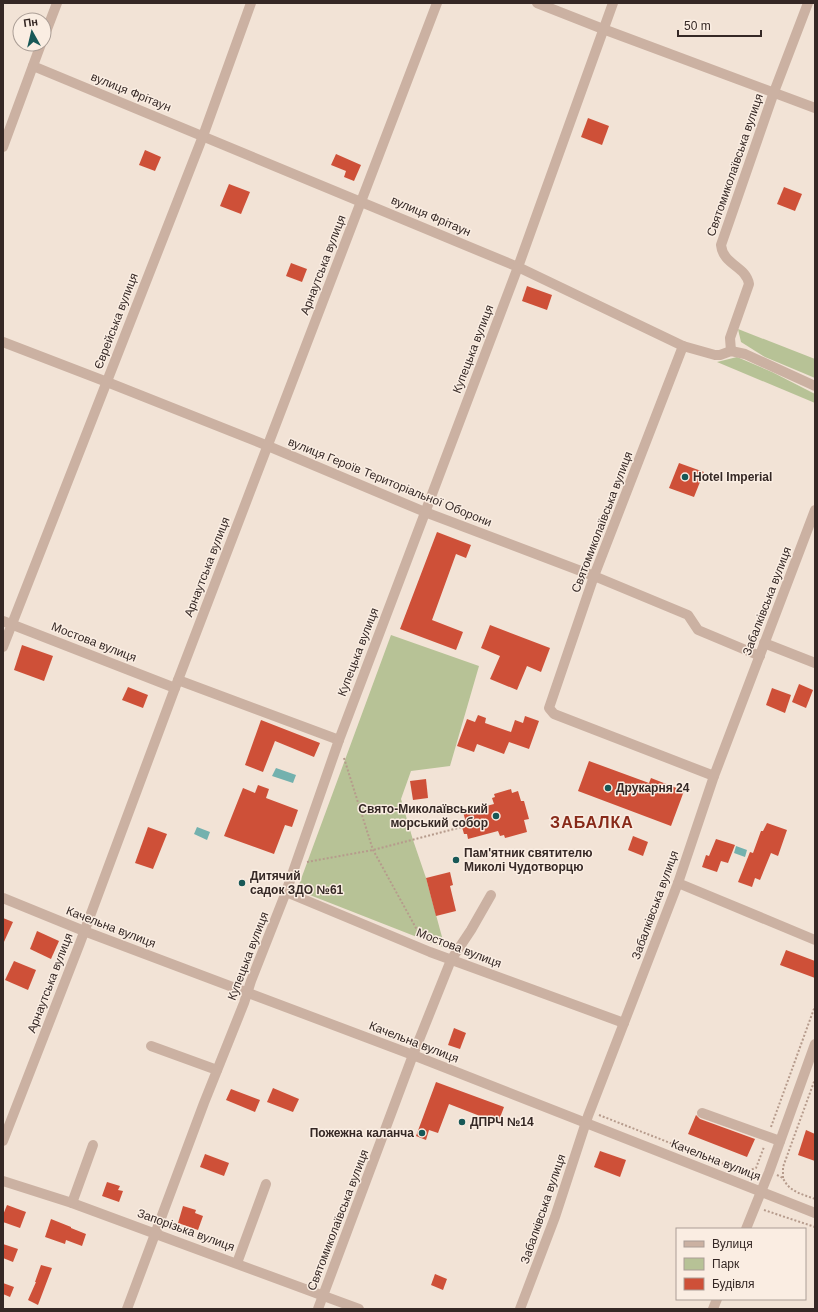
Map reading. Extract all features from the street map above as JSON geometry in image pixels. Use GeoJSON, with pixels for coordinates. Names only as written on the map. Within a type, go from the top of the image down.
{"type":"FeatureCollection","features":[{"type":"Feature","properties":{"kind":"street"},"geometry":{"type":"LineString","coordinates":[[52,16],[57,3]]}},
{"type":"Feature","properties":{"kind":"street","name":"Єврейська вулиця"},"geometry":{"type":"LineString","coordinates":[[3,646],[7,622],[106,382],[203,136],[251,3]]}},
{"type":"Feature","properties":{"kind":"street","name":"Арнаутська вулиця"},"geometry":{"type":"LineString","coordinates":[[3,1142],[437,3]]}},
{"type":"Feature","properties":{"kind":"street"},"geometry":{"type":"LineString","coordinates":[[537,3],[815,108]]}},
{"type":"Feature","properties":{"kind":"street","name":"Купецька вулиця"},"geometry":{"type":"LineString","coordinates":[[127,1309],[155,1232],[297,864],[339,740],[518,267],[613,3]]}},
{"type":"Feature","properties":{"kind":"street","name":"Святомиколаївська вулиця"},"geometry":{"type":"LineString","coordinates":[[731,351],[730,338],[749,284],[745,274],[724,257],[721,251],[721,245],[774,92],[808,3]]}},
{"type":"Feature","properties":{"kind":"street"},"geometry":{"type":"LineString","coordinates":[[3,146],[38,52]]}},
{"type":"Feature","properties":{"kind":"street","name":"вулиця Фрітаун"},"geometry":{"type":"LineString","coordinates":[[33,66],[518,267],[683,346],[715,355],[720,355],[731,351],[745,354],[815,386]]}},
{"type":"Feature","properties":{"kind":"street","name":"вулиця Героїв Територіальної Оборони"},"geometry":{"type":"LineString","coordinates":[[3,342],[268,446],[425,512],[594,576],[688,615],[698,630],[760,656]]}},
{"type":"Feature","properties":{"kind":"street","name":"Святомиколаївська вулиця"},"geometry":{"type":"LineString","coordinates":[[683,346],[594,576],[549,708],[554,714],[714,776]]}},
{"type":"Feature","properties":{"kind":"street","name":"Забалківська вулиця"},"geometry":{"type":"LineString","coordinates":[[520,1309],[555,1217],[590,1111],[678,883],[714,776],[815,510]]}},
{"type":"Feature","properties":{"kind":"street","name":"Мостова вулиця"},"geometry":{"type":"LineString","coordinates":[[7,622],[177,684],[339,740]]}},
{"type":"Feature","properties":{"kind":"street"},"geometry":{"type":"LineString","coordinates":[[764,643],[815,663]]}},
{"type":"Feature","properties":{"kind":"street"},"geometry":{"type":"LineString","coordinates":[[678,883],[815,940]]}},
{"type":"Feature","properties":{"kind":"street","name":"Мостова вулиця"},"geometry":{"type":"LineString","coordinates":[[286,892],[430,952],[624,1023]]}},
{"type":"Feature","properties":{"kind":"street","name":"Святомиколаївська вулиця"},"geometry":{"type":"LineString","coordinates":[[318,1309],[413,1055],[451,960],[471,930],[491,895]]}},
{"type":"Feature","properties":{"kind":"street","name":"Качельна вулиця"},"geometry":{"type":"LineString","coordinates":[[3,898],[84,931],[413,1055],[815,1213]]}},
{"type":"Feature","properties":{"kind":"street"},"geometry":{"type":"LineString","coordinates":[[746,1228],[769,1172],[815,1044]]}},
{"type":"Feature","properties":{"kind":"street"},"geometry":{"type":"LineString","coordinates":[[151,1046],[217,1070]]}},
{"type":"Feature","properties":{"kind":"street"},"geometry":{"type":"LineString","coordinates":[[702,1113],[780,1141]]}},
{"type":"Feature","properties":{"kind":"street"},"geometry":{"type":"LineString","coordinates":[[72,1202],[93,1145]]}},
{"type":"Feature","properties":{"kind":"street","name":"Запорізька вулиця"},"geometry":{"type":"LineString","coordinates":[[3,1181],[72,1202],[359,1309]]}},
{"type":"Feature","properties":{"kind":"street"},"geometry":{"type":"LineString","coordinates":[[237,1263],[266,1184]]}},
{"type":"Feature","properties":{"kind":"path"},"geometry":{"type":"LineString","coordinates":[[339,740],[372,850],[430,952]]}},
{"type":"Feature","properties":{"kind":"path"},"geometry":{"type":"LineString","coordinates":[[297,864],[372,850],[462,827]]}},
{"type":"Feature","properties":{"kind":"path"},"geometry":{"type":"LineString","coordinates":[[590,1111],[744,1172],[756,1168],[815,1006]]}},
{"type":"Feature","properties":{"kind":"path"},"geometry":{"type":"LineString","coordinates":[[815,1079],[783,1167],[783,1178],[789,1188],[815,1199]]}},
{"type":"Feature","properties":{"kind":"path"},"geometry":{"type":"LineString","coordinates":[[769,1172],[783,1178]]}},
{"type":"Feature","properties":{"kind":"path"},"geometry":{"type":"LineString","coordinates":[[755,1207],[815,1228]]}},
{"type":"Feature","properties":{"kind":"green space"},"geometry":{"type":"Polygon","coordinates":[[[738,329],[815,359],[815,378],[765,357],[741,342],[738,329]]]}},
{"type":"Feature","properties":{"kind":"green space"},"geometry":{"type":"Polygon","coordinates":[[[737,357],[772,372],[815,394],[815,403],[717,362],[737,357]]]}},
{"type":"Feature","properties":{"kind":"green space"},"geometry":{"type":"Polygon","coordinates":[[[391,635],[479,666],[450,766],[411,771],[401,799],[426,878],[445,948],[297,890],[391,635]]]}},
{"type":"Feature","properties":{"kind":"water"},"geometry":{"type":"Polygon","coordinates":[[[276,768],[296,775],[293,783],[272,776],[276,768]]]}},
{"type":"Feature","properties":{"kind":"water"},"geometry":{"type":"Polygon","coordinates":[[[197,827],[210,832],[207,840],[194,834],[197,827]]]}},
{"type":"Feature","properties":{"kind":"water"},"geometry":{"type":"Polygon","coordinates":[[[736,846],[747,850],[745,857],[734,853],[736,846]]]}},
{"type":"Feature","properties":{"kind":"building"},"geometry":{"type":"Polygon","coordinates":[[[588,118],[609,126],[602,145],[581,137],[588,118]]]}},
{"type":"Feature","properties":{"kind":"building"},"geometry":{"type":"Polygon","coordinates":[[[145,150],[161,157],[155,171],[139,165],[145,150]]]}},
{"type":"Feature","properties":{"kind":"building"},"geometry":{"type":"Polygon","coordinates":[[[336,154],[361,165],[354,181],[344,177],[346,171],[331,165],[336,154]]]}},
{"type":"Feature","properties":{"kind":"building"},"geometry":{"type":"Polygon","coordinates":[[[229,184],[250,192],[241,214],[220,206],[229,184]]]}},
{"type":"Feature","properties":{"kind":"building"},"geometry":{"type":"Polygon","coordinates":[[[784,187],[802,194],[795,211],[777,204],[784,187]]]}},
{"type":"Feature","properties":{"kind":"building"},"geometry":{"type":"Polygon","coordinates":[[[291,263],[307,269],[302,282],[286,276],[291,263]]]}},
{"type":"Feature","properties":{"kind":"building"},"geometry":{"type":"Polygon","coordinates":[[[527,286],[552,295],[547,310],[522,301],[527,286]]]}},
{"type":"Feature","properties":{"kind":"building"},"geometry":{"type":"Polygon","coordinates":[[[679,463],[704,472],[694,497],[669,488],[679,463]]]}},
{"type":"Feature","properties":{"kind":"building"},"geometry":{"type":"Polygon","coordinates":[[[437,532],[471,545],[466,558],[456,554],[432,620],[463,632],[456,650],[400,629],[437,532]]]}},
{"type":"Feature","properties":{"kind":"building"},"geometry":{"type":"Polygon","coordinates":[[[490,625],[550,648],[541,672],[527,666],[517,690],[490,679],[500,656],[481,648],[490,625]]]}},
{"type":"Feature","properties":{"kind":"building"},"geometry":{"type":"Polygon","coordinates":[[[22,645],[53,656],[44,681],[14,670],[22,645]]]}},
{"type":"Feature","properties":{"kind":"building"},"geometry":{"type":"Polygon","coordinates":[[[799,684],[813,690],[806,708],[792,702],[799,684]]]}},
{"type":"Feature","properties":{"kind":"building"},"geometry":{"type":"Polygon","coordinates":[[[128,687],[148,695],[143,708],[122,700],[128,687]]]}},
{"type":"Feature","properties":{"kind":"building"},"geometry":{"type":"Polygon","coordinates":[[[772,688],[791,695],[785,713],[766,705],[772,688]]]}},
{"type":"Feature","properties":{"kind":"building"},"geometry":{"type":"Polygon","coordinates":[[[478,715],[486,718],[485,723],[511,732],[515,720],[523,723],[525,716],[539,721],[529,749],[509,742],[504,754],[477,744],[474,752],[457,746],[467,719],[475,722],[478,715]]]}},
{"type":"Feature","properties":{"kind":"building"},"geometry":{"type":"Polygon","coordinates":[[[261,720],[320,743],[314,757],[275,741],[263,772],[245,765],[261,720]]]}},
{"type":"Feature","properties":{"kind":"building"},"geometry":{"type":"Polygon","coordinates":[[[589,761],[649,783],[651,778],[684,791],[671,826],[578,791],[589,761]]]}},
{"type":"Feature","properties":{"kind":"building"},"geometry":{"type":"Polygon","coordinates":[[[426,779],[428,798],[413,800],[410,781],[426,779]]]}},
{"type":"Feature","properties":{"kind":"building"},"geometry":{"type":"Polygon","coordinates":[[[258,785],[269,789],[266,798],[298,810],[292,827],[285,825],[274,854],[224,836],[243,788],[255,793],[258,785]]]}},
{"type":"Feature","properties":{"kind":"building","name":"Свято-Миколаївський морський собор"},"geometry":{"type":"Polygon","coordinates":[[[511,789],[512,793],[518,791],[521,801],[524,801],[529,819],[524,820],[527,832],[505,838],[504,835],[500,836],[498,831],[468,839],[467,834],[464,834],[460,820],[465,819],[463,812],[494,804],[492,798],[495,797],[494,794],[511,789]]]}},
{"type":"Feature","properties":{"kind":"building"},"geometry":{"type":"Polygon","coordinates":[[[767,823],[787,830],[778,856],[771,853],[760,880],[755,878],[752,887],[738,882],[750,852],[753,853],[761,831],[763,831],[767,823]]]}},
{"type":"Feature","properties":{"kind":"building"},"geometry":{"type":"Polygon","coordinates":[[[148,827],[167,834],[153,869],[135,863],[148,827]]]}},
{"type":"Feature","properties":{"kind":"building"},"geometry":{"type":"Polygon","coordinates":[[[633,836],[648,842],[643,856],[628,850],[633,836]]]}},
{"type":"Feature","properties":{"kind":"building"},"geometry":{"type":"Polygon","coordinates":[[[716,839],[735,845],[728,863],[721,861],[717,872],[702,867],[706,855],[709,856],[716,839]]]}},
{"type":"Feature","properties":{"kind":"building"},"geometry":{"type":"Polygon","coordinates":[[[450,872],[453,885],[450,886],[456,911],[436,916],[426,878],[450,872]]]}},
{"type":"Feature","properties":{"kind":"building"},"geometry":{"type":"Polygon","coordinates":[[[3,918],[13,922],[3,944],[3,918]]]}},
{"type":"Feature","properties":{"kind":"building"},"geometry":{"type":"Polygon","coordinates":[[[37,931],[59,941],[51,959],[30,949],[37,931]]]}},
{"type":"Feature","properties":{"kind":"building"},"geometry":{"type":"Polygon","coordinates":[[[786,950],[815,961],[815,978],[780,965],[786,950]]]}},
{"type":"Feature","properties":{"kind":"building"},"geometry":{"type":"Polygon","coordinates":[[[14,961],[36,970],[28,990],[5,980],[14,961]]]}},
{"type":"Feature","properties":{"kind":"building"},"geometry":{"type":"Polygon","coordinates":[[[454,1028],[466,1033],[460,1049],[448,1045],[454,1028]]]}},
{"type":"Feature","properties":{"kind":"building"},"geometry":{"type":"Polygon","coordinates":[[[436,1082],[504,1107],[498,1123],[449,1104],[438,1133],[429,1130],[426,1140],[416,1136],[436,1082]]]}},
{"type":"Feature","properties":{"kind":"building"},"geometry":{"type":"Polygon","coordinates":[[[273,1088],[299,1099],[293,1112],[267,1102],[273,1088]]]}},
{"type":"Feature","properties":{"kind":"building"},"geometry":{"type":"Polygon","coordinates":[[[231,1089],[260,1100],[255,1112],[226,1100],[231,1089]]]}},
{"type":"Feature","properties":{"kind":"building"},"geometry":{"type":"Polygon","coordinates":[[[696,1115],[700,1119],[755,1139],[747,1157],[688,1134],[696,1115]]]}},
{"type":"Feature","properties":{"kind":"building"},"geometry":{"type":"Polygon","coordinates":[[[806,1130],[815,1134],[815,1161],[798,1155],[806,1130]]]}},
{"type":"Feature","properties":{"kind":"building"},"geometry":{"type":"Polygon","coordinates":[[[600,1151],[626,1160],[620,1177],[594,1167],[600,1151]]]}},
{"type":"Feature","properties":{"kind":"building"},"geometry":{"type":"Polygon","coordinates":[[[205,1154],[229,1163],[224,1176],[200,1167],[205,1154]]]}},
{"type":"Feature","properties":{"kind":"building"},"geometry":{"type":"Polygon","coordinates":[[[107,1182],[120,1186],[118,1190],[123,1191],[119,1202],[102,1196],[107,1182]]]}},
{"type":"Feature","properties":{"kind":"building"},"geometry":{"type":"Polygon","coordinates":[[[7,1205],[26,1212],[20,1228],[3,1222],[3,1215],[7,1205]]]}},
{"type":"Feature","properties":{"kind":"building"},"geometry":{"type":"Polygon","coordinates":[[[183,1206],[196,1210],[195,1213],[203,1216],[198,1230],[178,1223],[183,1206]]]}},
{"type":"Feature","properties":{"kind":"building"},"geometry":{"type":"Polygon","coordinates":[[[51,1219],[86,1234],[82,1246],[66,1240],[65,1244],[45,1237],[51,1219]]]}},
{"type":"Feature","properties":{"kind":"building"},"geometry":{"type":"Polygon","coordinates":[[[3,1244],[18,1249],[13,1262],[3,1258],[3,1244]]]}},
{"type":"Feature","properties":{"kind":"building"},"geometry":{"type":"Polygon","coordinates":[[[41,1265],[52,1268],[38,1305],[28,1300],[36,1282],[41,1265]]]}},
{"type":"Feature","properties":{"kind":"building"},"geometry":{"type":"Polygon","coordinates":[[[435,1274],[447,1279],[443,1290],[431,1285],[435,1274]]]}},
{"type":"Feature","properties":{"kind":"building"},"geometry":{"type":"Polygon","coordinates":[[[3,1283],[14,1287],[10,1297],[3,1294],[3,1283]]]}},
{"type":"Feature","properties":{"kind":"place","name":"Hotel Imperial"},"geometry":{"type":"Point","coordinates":[685,477]}},
{"type":"Feature","properties":{"kind":"place","name":"Друкарня 24"},"geometry":{"type":"Point","coordinates":[608,788]}},
{"type":"Feature","properties":{"kind":"place","name":"Свято-Миколаївський морський собор"},"geometry":{"type":"Point","coordinates":[496,816]}},
{"type":"Feature","properties":{"kind":"place","name":"Пам'ятник святителю Миколі Чудотворцю"},"geometry":{"type":"Point","coordinates":[456,860]}},
{"type":"Feature","properties":{"kind":"place","name":"Дитячий садок ЗДО №61"},"geometry":{"type":"Point","coordinates":[242,883]}},
{"type":"Feature","properties":{"kind":"place","name":"ДПРЧ №14"},"geometry":{"type":"Point","coordinates":[462,1122]}},
{"type":"Feature","properties":{"kind":"place","name":"Пожежна каланча"},"geometry":{"type":"Point","coordinates":[422,1133]}},
{"type":"Feature","properties":{"kind":"district","name":"ЗАБАЛКА"},"geometry":{"type":"Point","coordinates":[592,822]}}]}
